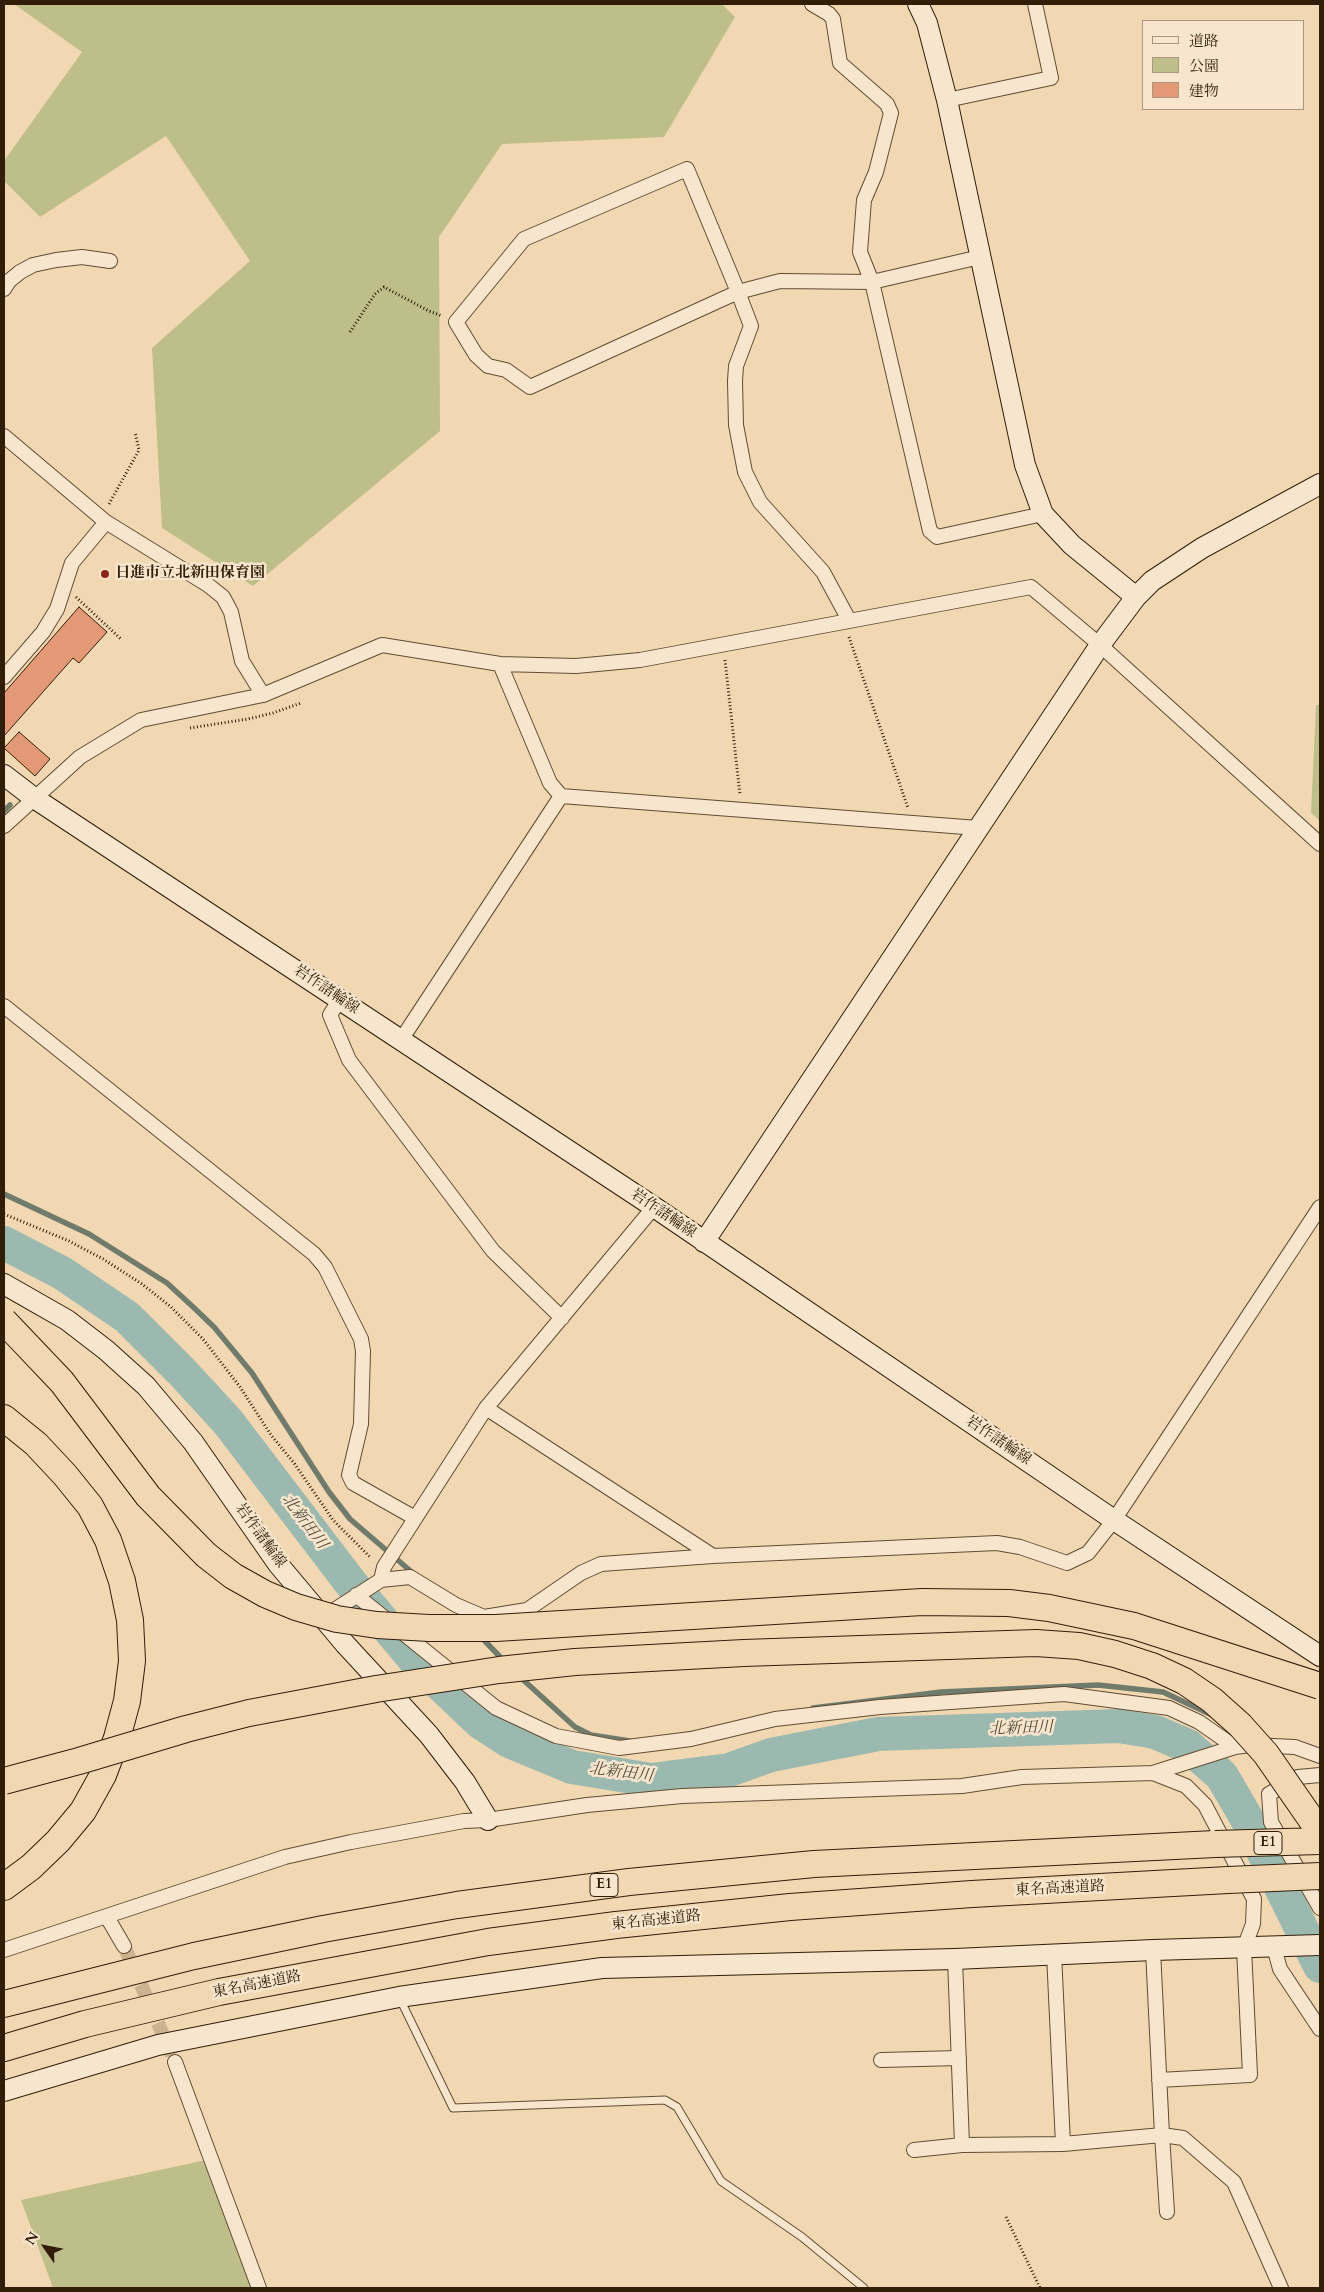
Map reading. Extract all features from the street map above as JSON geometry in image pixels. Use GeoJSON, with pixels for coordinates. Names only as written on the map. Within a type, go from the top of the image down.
{"type":"FeatureCollection","features":[{"type":"Feature","properties":{"kind":"highway"},"geometry":{"type":"LineString","coordinates":[[4,1321],[62,1382],[148,1496],[177,1528],[206,1555],[233,1576],[265,1594],[296,1607],[337,1619],[377,1625],[429,1628],[496,1628],[922,1602],[1009,1603],[1049,1608],[1134,1626],[1320,1686]]}},
{"type":"Feature","properties":{"kind":"highway"},"geometry":{"type":"LineString","coordinates":[[4,1418],[36,1444],[65,1475],[90,1506],[108,1540],[122,1580],[130,1620],[132,1661],[127,1701],[117,1738],[103,1775],[83,1811],[58,1842],[31,1867],[4,1886]]}},
{"type":"Feature","properties":{"kind":"highway"},"geometry":{"type":"LineString","coordinates":[[4,1781],[249,1713],[310,1700],[499,1670],[575,1662],[724,1654],[1036,1643],[1079,1646],[1115,1654],[1152,1666],[1191,1686],[1212,1700],[1240,1725],[1266,1754],[1320,1832]]}},
{"type":"Feature","properties":{"kind":"highway","name":"E1"},"geometry":{"type":"LineString","coordinates":[[4,2004],[194,1956],[323,1929],[457,1905],[610,1884],[814,1864],[1215,1844],[1320,1841]]}},
{"type":"Feature","properties":{"kind":"highway","name":"東名高速道路"},"geometry":{"type":"LineString","coordinates":[[4,2048],[85,2024],[219,1992],[507,1939],[616,1925],[790,1907],[972,1894],[1320,1876]]}},
{"type":"Feature","properties":{"kind":"street"},"geometry":{"type":"LineString","coordinates":[[812,4],[829,14],[833,19],[840,63],[887,104],[891,113],[876,172],[864,200],[860,252],[872,282],[930,531],[937,537],[1043,514]]}},
{"type":"Feature","properties":{"kind":"street"},"geometry":{"type":"LineString","coordinates":[[918,4],[927,23],[947,100],[1025,465],[1043,514],[1072,545],[1136,597]]}},
{"type":"Feature","properties":{"kind":"street"},"geometry":{"type":"LineString","coordinates":[[947,100],[1051,78],[1035,4]]}},
{"type":"Feature","properties":{"kind":"street"},"geometry":{"type":"LineString","coordinates":[[846,621],[822,572],[760,502],[745,472],[736,425],[735,381],[736,366],[751,326],[738,292],[687,169],[524,240],[456,322],[476,355],[488,366],[506,370],[530,387],[738,292],[780,281],[872,282],[980,257]]}},
{"type":"Feature","properties":{"kind":"street"},"geometry":{"type":"LineString","coordinates":[[4,289],[9,281],[33,265],[56,260],[82,258],[110,261]]}},
{"type":"Feature","properties":{"kind":"street"},"geometry":{"type":"LineString","coordinates":[[4,436],[104,520],[208,585],[223,597],[231,612],[242,662],[263,696]]}},
{"type":"Feature","properties":{"kind":"street"},"geometry":{"type":"LineString","coordinates":[[704,1242],[1100,645],[1136,597],[1152,581],[1202,548],[1320,484]]}},
{"type":"Feature","properties":{"kind":"street"},"geometry":{"type":"LineString","coordinates":[[4,677],[43,632],[57,609],[72,563],[104,520]]}},
{"type":"Feature","properties":{"kind":"street"},"geometry":{"type":"LineString","coordinates":[[4,826],[80,757],[141,720],[263,696],[382,645],[500,664],[576,666],[640,660],[1031,587],[1100,645],[1320,844]]}},
{"type":"Feature","properties":{"kind":"street"},"geometry":{"type":"LineString","coordinates":[[500,664],[550,783],[561,796],[978,828]]}},
{"type":"Feature","properties":{"kind":"street","name":"岩作諸輪線"},"geometry":{"type":"LineString","coordinates":[[4,775],[34,798],[654,1207],[1114,1520],[1320,1656]]}},
{"type":"Feature","properties":{"kind":"street"},"geometry":{"type":"LineString","coordinates":[[401,1040],[561,796]]}},
{"type":"Feature","properties":{"kind":"street"},"geometry":{"type":"LineString","coordinates":[[340,999],[330,1015],[349,1060],[493,1251],[562,1318]]}},
{"type":"Feature","properties":{"kind":"street"},"geometry":{"type":"LineString","coordinates":[[4,1006],[314,1254],[325,1267],[361,1339],[364,1351],[362,1424],[349,1475],[354,1483],[415,1518]]}},
{"type":"Feature","properties":{"kind":"street"},"geometry":{"type":"LineString","coordinates":[[381,1576],[410,1577],[456,1605],[484,1617],[527,1610],[581,1573],[602,1564],[713,1556],[998,1543],[1020,1547],[1068,1563],[1088,1553],[1114,1520],[1320,1206]]}},
{"type":"Feature","properties":{"kind":"street"},"geometry":{"type":"LineString","coordinates":[[323,1618],[381,1576],[415,1518],[486,1408],[654,1207]]}},
{"type":"Feature","properties":{"kind":"street","name":"岩作諸輪線"},"geometry":{"type":"LineString","coordinates":[[4,1284],[67,1320],[106,1350],[146,1386],[193,1442],[278,1564],[323,1618],[429,1735],[465,1782],[488,1820]]}},
{"type":"Feature","properties":{"kind":"street"},"geometry":{"type":"LineString","coordinates":[[486,1408],[713,1556]]}},
{"type":"Feature","properties":{"kind":"street"},"geometry":{"type":"LineString","coordinates":[[356,1595],[496,1708],[556,1736],[619,1748],[691,1739],[775,1719],[880,1707],[1064,1694],[1169,1708],[1199,1722],[1235,1747]]}},
{"type":"Feature","properties":{"kind":"street"},"geometry":{"type":"LineString","coordinates":[[4,1950],[285,1857],[351,1842],[464,1821],[488,1820],[587,1805],[682,1796],[962,1786],[1022,1777],[1154,1773],[1235,1747],[1250,1745],[1294,1747],[1320,1756]]}},
{"type":"Feature","properties":{"kind":"street"},"geometry":{"type":"LineString","coordinates":[[1154,1773],[1186,1786],[1205,1805],[1254,1899],[1253,1924],[1244,1948],[1250,2075],[1159,2080]]}},
{"type":"Feature","properties":{"kind":"street"},"geometry":{"type":"LineString","coordinates":[[1320,1776],[1298,1776],[1269,1794],[1271,1822],[1320,1908]]}},
{"type":"Feature","properties":{"kind":"street"},"geometry":{"type":"LineString","coordinates":[[107,1917],[124,1946]]}},
{"type":"Feature","properties":{"kind":"street"},"geometry":{"type":"LineString","coordinates":[[4,2091],[158,2044],[399,1996],[602,1968],[955,1959],[1320,1945]]}},
{"type":"Feature","properties":{"kind":"street"},"geometry":{"type":"LineString","coordinates":[[1274,1947],[1280,1969],[1320,2029]]}},
{"type":"Feature","properties":{"kind":"street"},"geometry":{"type":"LineString","coordinates":[[1153,1950],[1167,2212]]}},
{"type":"Feature","properties":{"kind":"street"},"geometry":{"type":"LineString","coordinates":[[1054,1954],[1063,2144]]}},
{"type":"Feature","properties":{"kind":"street"},"geometry":{"type":"LineString","coordinates":[[955,1959],[962,2145]]}},
{"type":"Feature","properties":{"kind":"street"},"geometry":{"type":"LineString","coordinates":[[881,2060],[959,2058]]}},
{"type":"Feature","properties":{"kind":"street"},"geometry":{"type":"LineString","coordinates":[[175,2062],[259,2288]]}},
{"type":"Feature","properties":{"kind":"street"},"geometry":{"type":"LineString","coordinates":[[914,2150],[962,2145],[1063,2144],[1162,2135],[1183,2138],[1234,2182],[1281,2288]]}},
{"type":"Feature","properties":{"kind":"lane"},"geometry":{"type":"LineString","coordinates":[[399,1996],[454,2108],[666,2100],[677,2107],[721,2180],[802,2237],[864,2288]]}},
{"type":"Feature","properties":{"kind":"path"},"geometry":{"type":"LineString","coordinates":[[350,332],[375,294],[384,286],[429,311],[456,322]]}},
{"type":"Feature","properties":{"kind":"path"},"geometry":{"type":"LineString","coordinates":[[104,520],[139,450],[135,432]]}},
{"type":"Feature","properties":{"kind":"path"},"geometry":{"type":"LineString","coordinates":[[64,589],[71,592],[122,640]]}},
{"type":"Feature","properties":{"kind":"path"},"geometry":{"type":"LineString","coordinates":[[846,621],[913,823]]}},
{"type":"Feature","properties":{"kind":"path"},"geometry":{"type":"LineString","coordinates":[[724,644],[742,810]]}},
{"type":"Feature","properties":{"kind":"path"},"geometry":{"type":"LineString","coordinates":[[4,1214],[69,1241],[103,1259],[142,1284],[171,1307],[203,1339],[240,1387],[271,1436],[294,1463],[334,1520],[373,1560],[381,1576]]}},
{"type":"Feature","properties":{"kind":"path"},"geometry":{"type":"LineString","coordinates":[[1006,2217],[1040,2288]]}},
{"type":"Feature","properties":{"kind":"green space"},"geometry":{"type":"Polygon","coordinates":[[[14,4],[722,4],[735,17],[664,137],[502,144],[439,237],[440,431],[253,586],[162,528],[152,348],[250,261],[166,136],[40,217],[4,181],[4,161],[82,52],[14,4]]]}},
{"type":"Feature","properties":{"kind":"green space"},"geometry":{"type":"Polygon","coordinates":[[[1316,705],[1320,705],[1320,821],[1311,813],[1316,705]]]}},
{"type":"Feature","properties":{"kind":"green space"},"geometry":{"type":"Polygon","coordinates":[[[206,2160],[252,2288],[53,2288],[21,2200],[206,2160]]]}},
{"type":"Feature","properties":{"kind":"building"},"geometry":{"type":"Polygon","coordinates":[[[79,607],[107,632],[79,663],[73,658],[4,736],[4,693],[79,607]]]}},
{"type":"Feature","properties":{"kind":"building"},"geometry":{"type":"Polygon","coordinates":[[[19,732],[50,759],[35,776],[4,748],[19,732]]]}},
{"type":"Feature","properties":{"kind":"waterway"},"geometry":{"type":"LineString","coordinates":[[4,811],[10,805]]}},
{"type":"Feature","properties":{"kind":"waterway"},"geometry":{"type":"LineString","coordinates":[[4,1194],[89,1234],[167,1283],[191,1305],[214,1327],[252,1373],[329,1492],[350,1519],[414,1574]]}},
{"type":"Feature","properties":{"kind":"waterway","name":"北新田川"},"geometry":{"type":"LineString","coordinates":[[4,1243],[62,1273],[127,1317],[183,1373],[228,1422],[353,1586],[416,1661],[480,1722],[509,1741],[572,1767],[651,1780],[729,1770],[771,1755],[878,1734],[1119,1726],[1155,1732],[1188,1746],[1222,1776],[1247,1819],[1320,1966]]}},
{"type":"Feature","properties":{"kind":"waterway"},"geometry":{"type":"LineString","coordinates":[[481,1637],[504,1661]]}},
{"type":"Feature","properties":{"kind":"waterway"},"geometry":{"type":"LineString","coordinates":[[519,1676],[575,1727],[591,1735],[630,1741]]}},
{"type":"Feature","properties":{"kind":"waterway"},"geometry":{"type":"LineString","coordinates":[[813,1708],[941,1692],[1098,1685],[1163,1692],[1212,1715]]}},
{"type":"Feature","properties":{"kind":"tunnel"},"geometry":{"type":"LineString","coordinates":[[124,1946],[175,2062]]}},
{"type":"Feature","properties":{"kind":"place","name":"日進市立北新田保育園"},"geometry":{"type":"Point","coordinates":[105,574]}}]}
